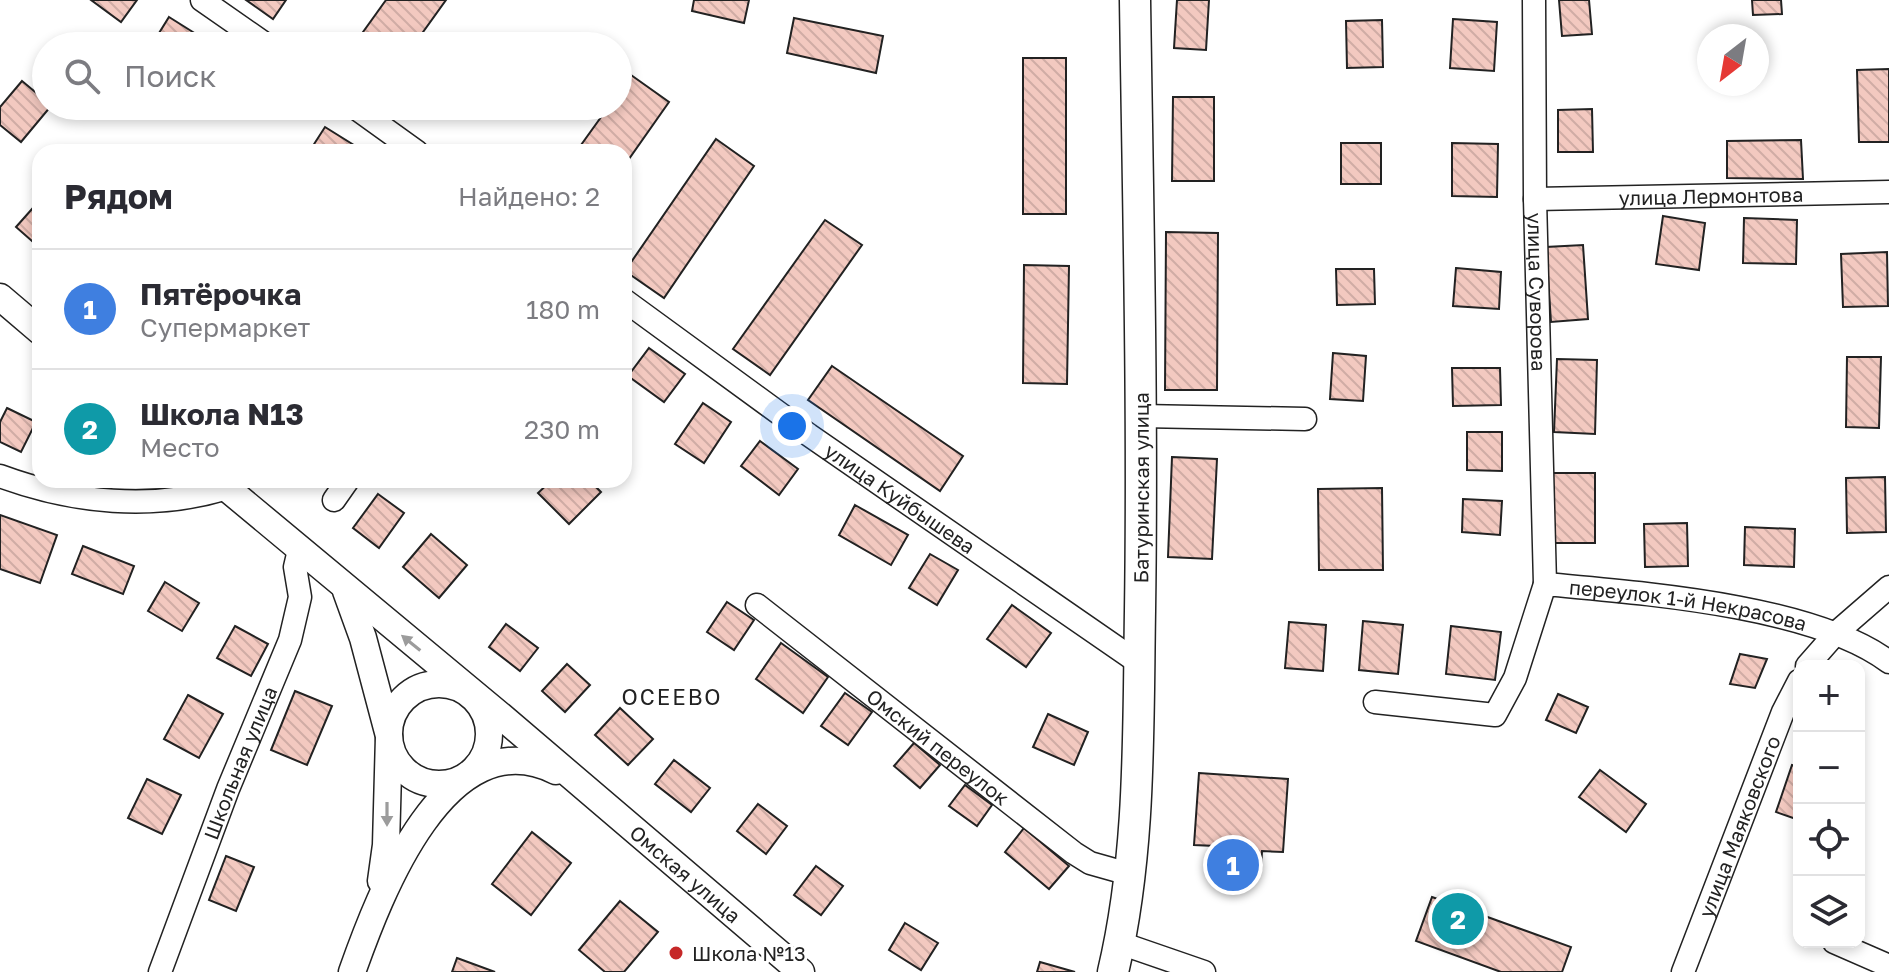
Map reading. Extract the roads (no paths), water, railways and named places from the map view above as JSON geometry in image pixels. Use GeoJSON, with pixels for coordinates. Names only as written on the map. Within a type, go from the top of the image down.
{"type":"FeatureCollection","features":[{"type":"Feature","properties":{"kind":"main road","name":"Батуринская улица"},"geometry":{"type":"LineString","coordinates":[[1117,958],[1137,797],[1141,416],[1135,0]]}},
{"type":"Feature","properties":{"kind":"street"},"geometry":{"type":"LineString","coordinates":[[202,0],[248,32]]}},
{"type":"Feature","properties":{"kind":"street","name":"улица Суворова"},"geometry":{"type":"LineString","coordinates":[[1534,0],[1535,199],[1545,584]]}},
{"type":"Feature","properties":{"kind":"street"},"geometry":{"type":"LineString","coordinates":[[372,120],[406,144]]}},
{"type":"Feature","properties":{"kind":"street","name":"улица Лермонтова"},"geometry":{"type":"LineString","coordinates":[[1535,199],[1889,192]]}},
{"type":"Feature","properties":{"kind":"street"},"geometry":{"type":"LineString","coordinates":[[0,297],[32,324]]}},
{"type":"Feature","properties":{"kind":"street","name":"улица Куйбышева"},"geometry":{"type":"LineString","coordinates":[[632,306],[822,444],[1139,663]]}},
{"type":"Feature","properties":{"kind":"street"},"geometry":{"type":"LineString","coordinates":[[1141,416],[1305,419]]}},
{"type":"Feature","properties":{"kind":"street"},"geometry":{"type":"LineString","coordinates":[[0,476],[32,485]]}},
{"type":"Feature","properties":{"kind":"street"},"geometry":{"type":"LineString","coordinates":[[41,488],[65,495],[122,503],[198,497],[215,488]]}},
{"type":"Feature","properties":{"kind":"street","name":"Омская улица"},"geometry":{"type":"LineString","coordinates":[[227,488],[801,972]]}},
{"type":"Feature","properties":{"kind":"street"},"geometry":{"type":"LineString","coordinates":[[334,500],[342,488]]}},
{"type":"Feature","properties":{"kind":"street","name":"Школьная улица"},"geometry":{"type":"LineString","coordinates":[[160,972],[228,789],[290,640],[300,597],[295,567],[299,550]]}},
{"type":"Feature","properties":{"kind":"street","name":"переулок 1-й Некрасова"},"geometry":{"type":"LineString","coordinates":[[1375,702],[1495,715],[1515,678],[1545,584],[1718,604],[1836,633],[1872,649],[1889,662]]}},
{"type":"Feature","properties":{"kind":"street"},"geometry":{"type":"LineString","coordinates":[[1812,660],[1836,633],[1889,587]]}},
{"type":"Feature","properties":{"kind":"street"},"geometry":{"type":"LineString","coordinates":[[345,588],[363,638],[397,762],[417,779],[444,784],[469,774]]}},
{"type":"Feature","properties":{"kind":"street","name":"Омский переулок"},"geometry":{"type":"LineString","coordinates":[[757,605],[1074,853],[1090,863],[1129,874]]}},
{"type":"Feature","properties":{"kind":"street"},"geometry":{"type":"LineString","coordinates":[[352,972],[375,908],[418,828],[483,758],[489,737],[484,711],[471,692],[439,684],[413,691],[395,710],[389,736],[386,845],[375,908]]}},
{"type":"Feature","properties":{"kind":"street","name":"улица Маяковского"},"geometry":{"type":"LineString","coordinates":[[1683,972],[1793,693]]}},
{"type":"Feature","properties":{"kind":"street","name":"Омская улица"},"geometry":{"type":"LineString","coordinates":[[469,774],[500,762],[522,759],[570,778]]}},
{"type":"Feature","properties":{"kind":"street"},"geometry":{"type":"LineString","coordinates":[[1848,948],[1889,966]]}},
{"type":"Feature","properties":{"kind":"street"},"geometry":{"type":"LineString","coordinates":[[1117,958],[1204,972]]}},
{"type":"Feature","properties":{"kind":"place","name":"Пятёрочка"},"geometry":{"type":"Point","coordinates":[1233,865]}},
{"type":"Feature","properties":{"kind":"place","name":"Школа N13"},"geometry":{"type":"Point","coordinates":[1458,919]}},
{"type":"Feature","properties":{"kind":"place","name":"Школа №13"},"geometry":{"type":"Point","coordinates":[676,953]}},
{"type":"Feature","properties":{"kind":"district","name":"ОСЕЕВО"},"geometry":{"type":"Point","coordinates":[672,696]}}]}
